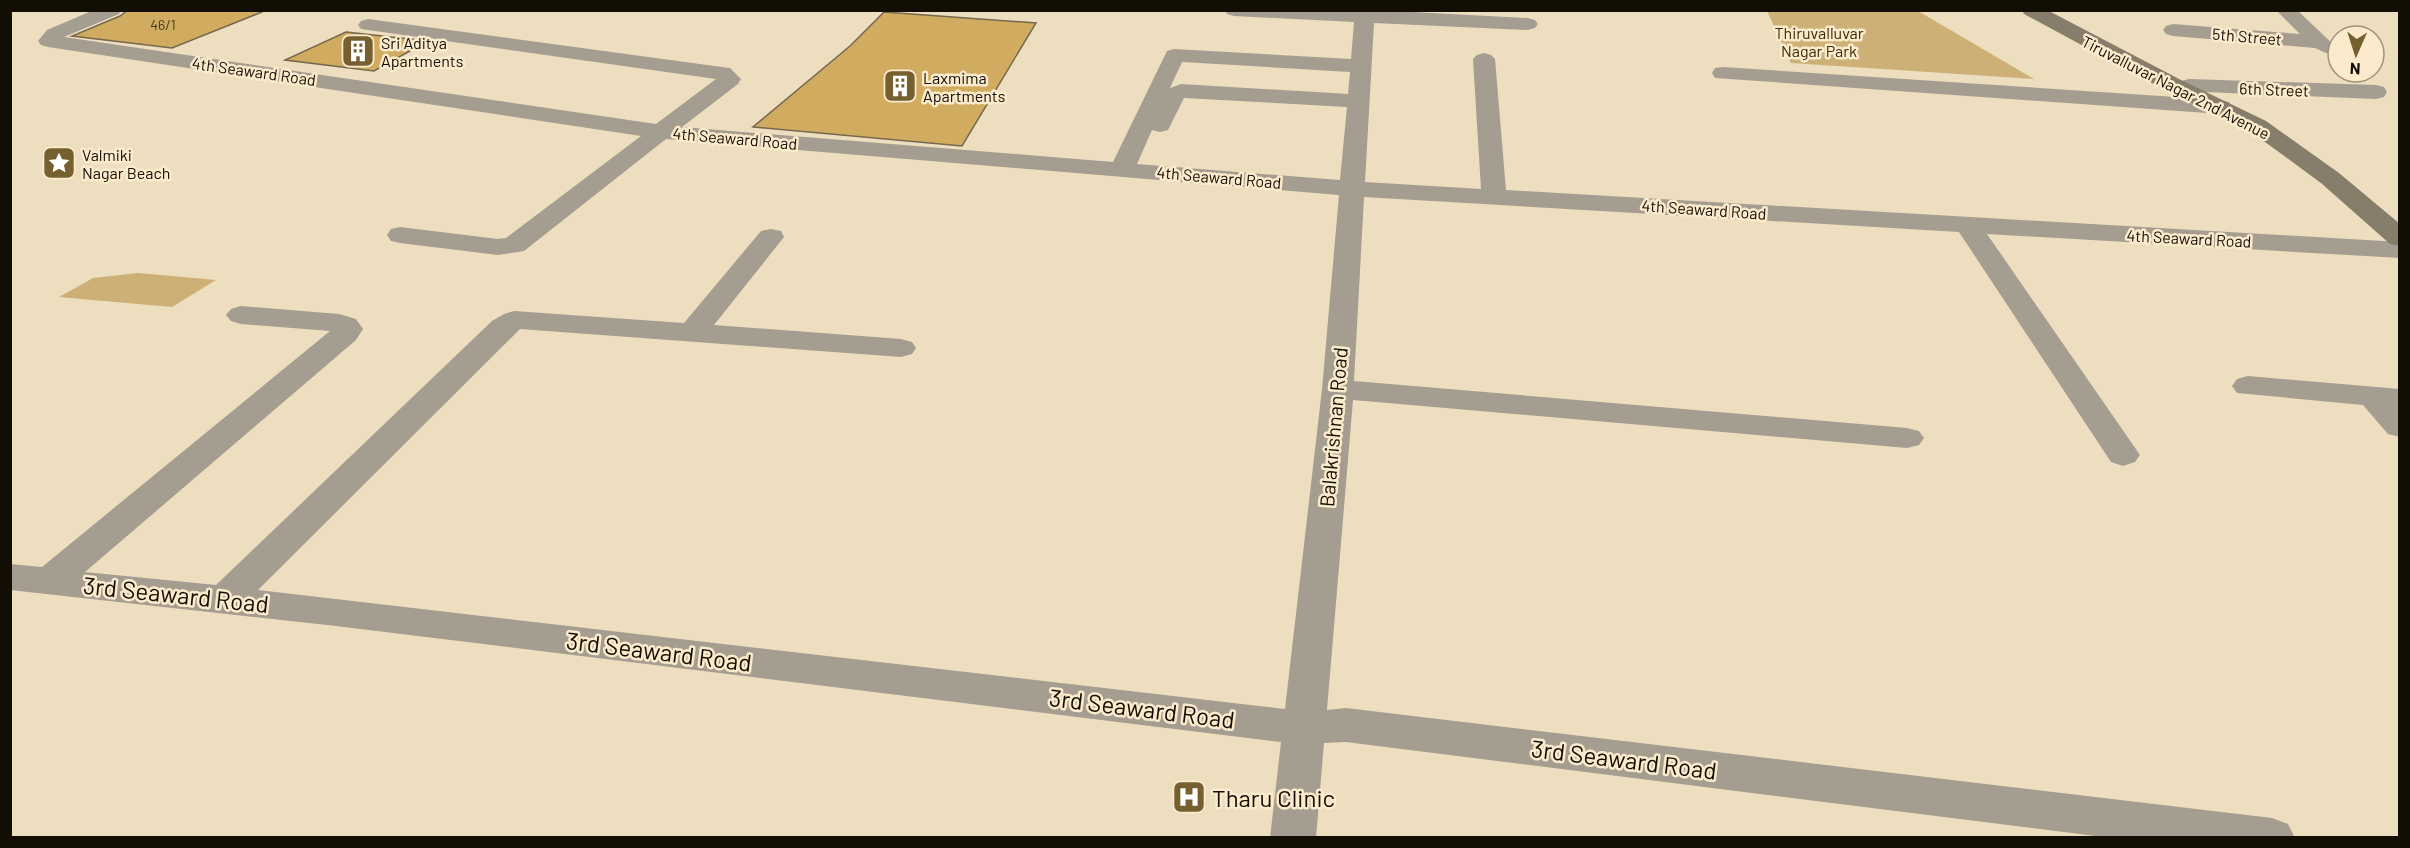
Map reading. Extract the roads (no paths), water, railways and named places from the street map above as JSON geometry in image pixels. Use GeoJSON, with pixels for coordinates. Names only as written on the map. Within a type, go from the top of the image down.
{"type":"FeatureCollection","features":[{"type":"Feature","properties":{"kind":"street","name":"4th Seaward Road"},"geometry":{"type":"LineString","coordinates":[[112,10],[48,38],[48,41],[661,132],[1353,189],[2400,250]]}},
{"type":"Feature","properties":{"kind":"street"},"geometry":{"type":"LineString","coordinates":[[1234,10],[1365,13],[1528,24]]}},
{"type":"Feature","properties":{"kind":"street","name":"Tiruvalluvar Nagar 2nd Avenue"},"geometry":{"type":"LineString","coordinates":[[2031,10],[2173,85],[2258,126],[2330,178],[2400,238]]}},
{"type":"Feature","properties":{"kind":"street"},"geometry":{"type":"LineString","coordinates":[[2285,10],[2326,46]]}},
{"type":"Feature","properties":{"kind":"street","name":"Balakrishnan Road"},"geometry":{"type":"LineString","coordinates":[[1293,837],[1338,389],[1365,13]]}},
{"type":"Feature","properties":{"kind":"street"},"geometry":{"type":"LineString","coordinates":[[386,18],[727,75],[730,79],[510,247],[400,235]]}},
{"type":"Feature","properties":{"kind":"street","name":"5th Street"},"geometry":{"type":"LineString","coordinates":[[2173,30],[2321,42]]}},
{"type":"Feature","properties":{"kind":"street"},"geometry":{"type":"LineString","coordinates":[[1131,170],[1174,55],[1361,66]]}},
{"type":"Feature","properties":{"kind":"street"},"geometry":{"type":"LineString","coordinates":[[1484,59],[1494,196]]}},
{"type":"Feature","properties":{"kind":"street"},"geometry":{"type":"LineString","coordinates":[[1723,72],[2221,107]]}},
{"type":"Feature","properties":{"kind":"street","name":"6th Street"},"geometry":{"type":"LineString","coordinates":[[2173,85],[2376,92],[2368,84]]}},
{"type":"Feature","properties":{"kind":"street"},"geometry":{"type":"LineString","coordinates":[[1131,170],[1172,95],[1176,92],[1300,106],[1359,101]]}},
{"type":"Feature","properties":{"kind":"street"},"geometry":{"type":"LineString","coordinates":[[1968,226],[2123,455]]}},
{"type":"Feature","properties":{"kind":"street"},"geometry":{"type":"LineString","coordinates":[[693,332],[771,237]]}},
{"type":"Feature","properties":{"kind":"street"},"geometry":{"type":"LineString","coordinates":[[51,580],[291,380],[348,329],[339,323],[241,315]]}},
{"type":"Feature","properties":{"kind":"street"},"geometry":{"type":"LineString","coordinates":[[225,600],[508,323],[514,320],[901,348]]}},
{"type":"Feature","properties":{"kind":"street"},"geometry":{"type":"LineString","coordinates":[[2248,386],[2386,398],[2400,427]]}},
{"type":"Feature","properties":{"kind":"street"},"geometry":{"type":"LineString","coordinates":[[1338,389],[1908,438]]}},
{"type":"Feature","properties":{"kind":"street","name":"3rd Seaward Road"},"geometry":{"type":"LineString","coordinates":[[10,577],[225,600],[1304,728],[1346,725],[2272,837]]}},
{"type":"Feature","properties":{"kind":"place","name":"Sri Aditya Apartments"},"geometry":{"type":"Point","coordinates":[358,51]}},
{"type":"Feature","properties":{"kind":"place","name":"Laxmima Apartments"},"geometry":{"type":"Point","coordinates":[900,86]}},
{"type":"Feature","properties":{"kind":"place","name":"Valmiki Nagar Beach"},"geometry":{"type":"Point","coordinates":[59,163]}},
{"type":"Feature","properties":{"kind":"place","name":"Tharu Clinic"},"geometry":{"type":"Point","coordinates":[1189,797]}},
{"type":"Feature","properties":{"kind":"park label","name":"Thiruvalluvar Nagar Park"},"geometry":{"type":"Point","coordinates":[1819,41]}}]}
